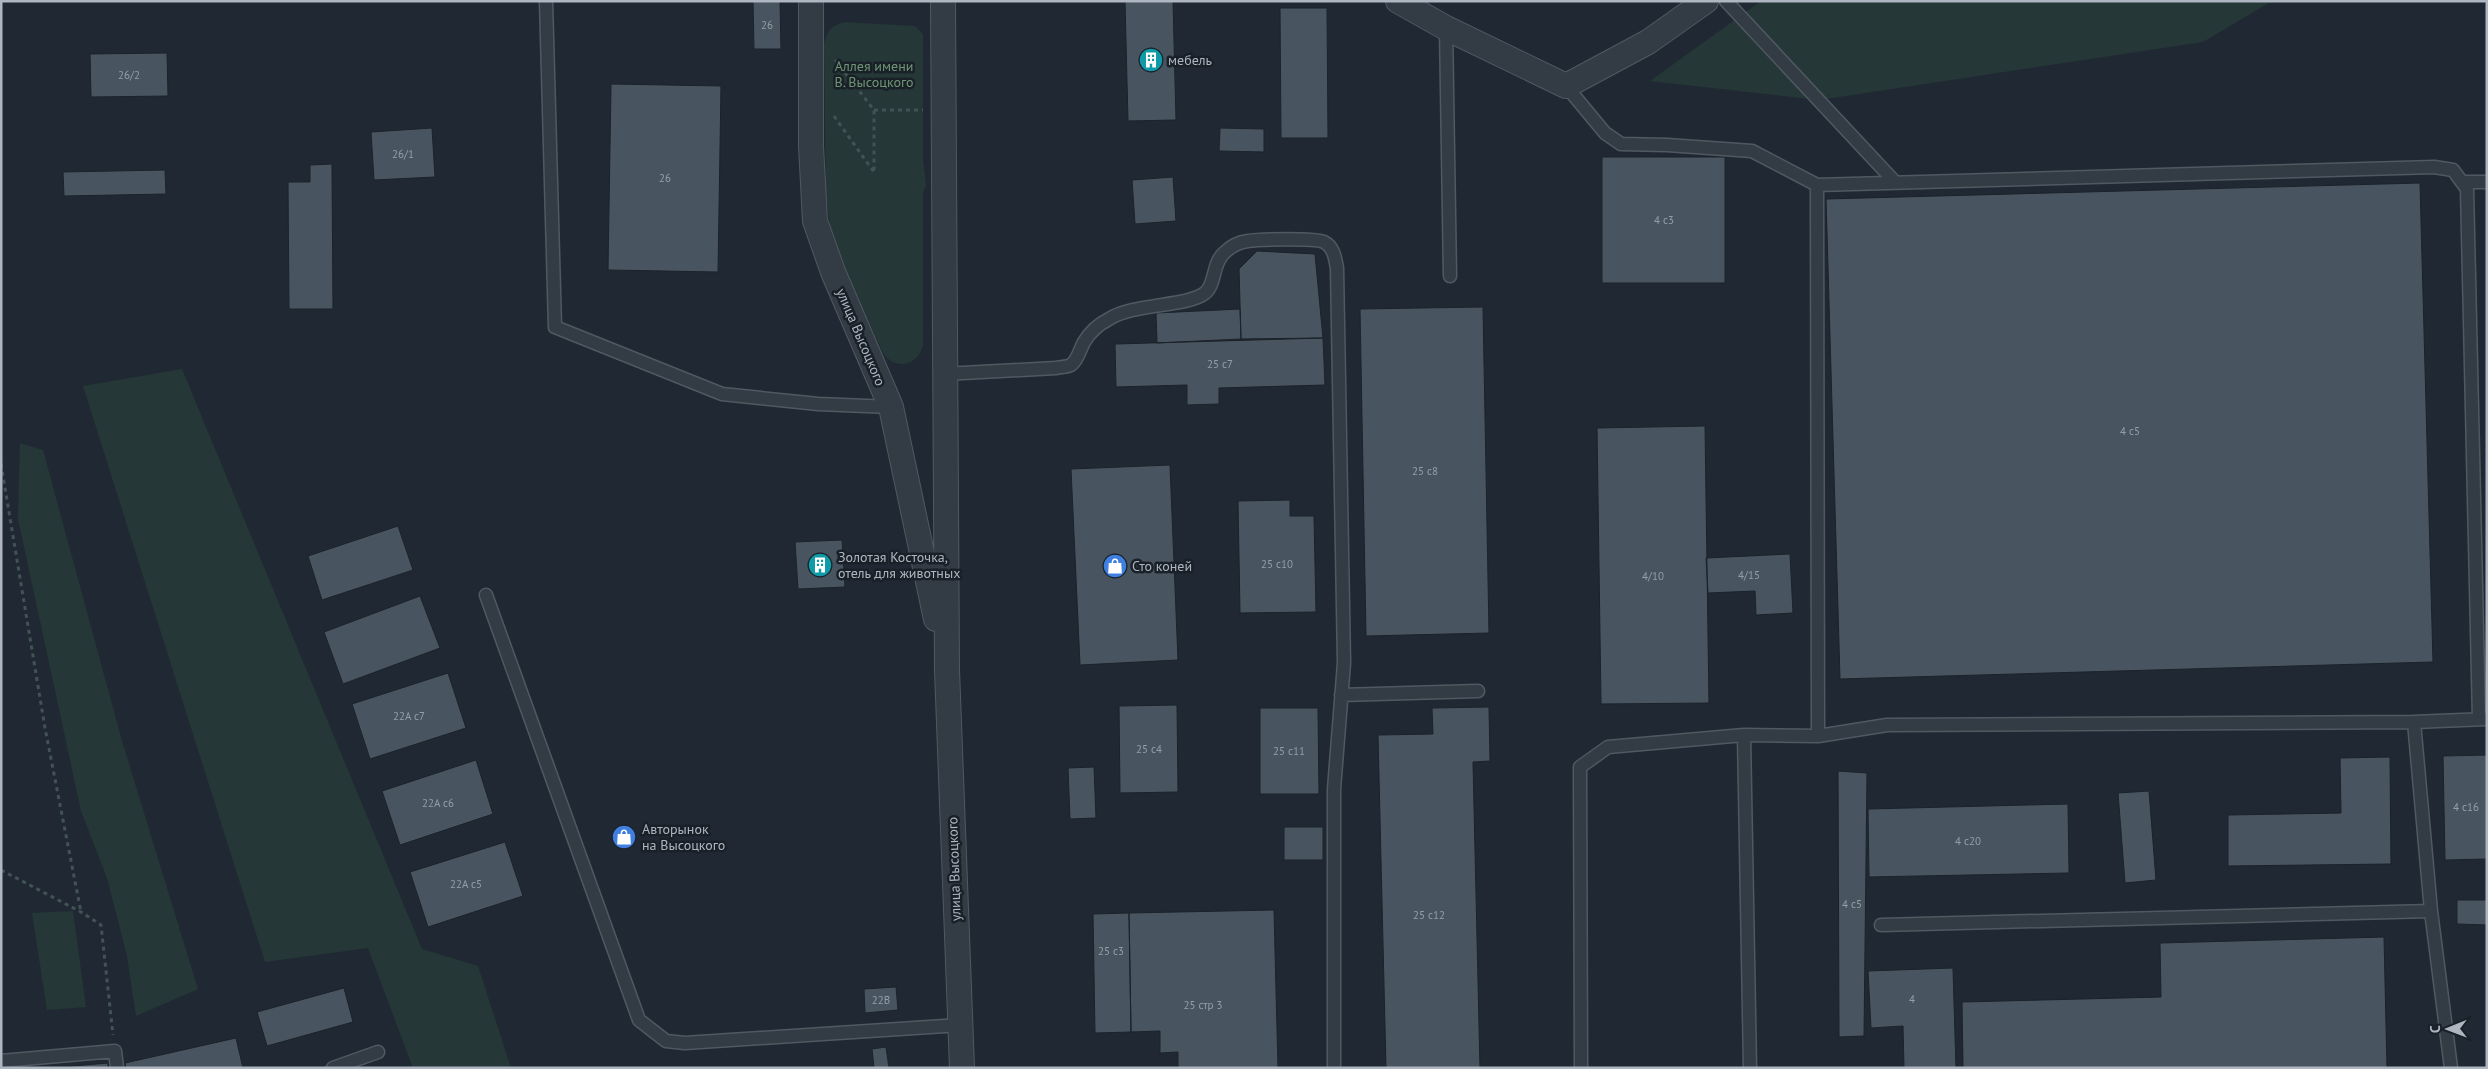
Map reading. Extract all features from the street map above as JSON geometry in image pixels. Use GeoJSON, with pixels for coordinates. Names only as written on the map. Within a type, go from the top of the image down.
{"type":"FeatureCollection","features":[{"type":"Feature","properties":{"kind":"street","name":"улица Высоцкого"},"geometry":{"type":"LineString","coordinates":[[811,1],[811,146],[816,221],[843,298],[891,407],[947,670]]}},
{"type":"Feature","properties":{"kind":"street","name":"улица Высоцкого"},"geometry":{"type":"LineString","coordinates":[[943,1],[947,670],[962,1068]]}},
{"type":"Feature","properties":{"kind":"street"},"geometry":{"type":"LineString","coordinates":[[1398,1],[1446,28],[1566,86],[1648,42],[1706,1]]}},
{"type":"Feature","properties":{"kind":"lane"},"geometry":{"type":"LineString","coordinates":[[546,1],[555,327],[722,394],[818,404],[891,407]]}},
{"type":"Feature","properties":{"kind":"lane"},"geometry":{"type":"LineString","coordinates":[[1726,1],[1895,182]]}},
{"type":"Feature","properties":{"kind":"lane"},"geometry":{"type":"LineString","coordinates":[[1446,28],[1450,276]]}},
{"type":"Feature","properties":{"kind":"lane"},"geometry":{"type":"LineString","coordinates":[[1566,86],[1605,133],[1621,144],[1666,144],[1752,151],[1817,185],[2434,167],[2453,170],[2467,190],[2483,719],[2414,722],[1887,725],[1818,736],[1744,735],[1608,747],[1580,767],[1581,1068]]}},
{"type":"Feature","properties":{"kind":"lane"},"geometry":{"type":"LineString","coordinates":[[2462,182],[2487,182]]}},
{"type":"Feature","properties":{"kind":"lane"},"geometry":{"type":"LineString","coordinates":[[1817,185],[1818,736]]}},
{"type":"Feature","properties":{"kind":"lane"},"geometry":{"type":"LineString","coordinates":[[944,374],[1056,368],[1070,365],[1077,357],[1085,340],[1096,327],[1111,317],[1152,305],[1193,299],[1206,293],[1212,282],[1215,265],[1223,253],[1232,246],[1247,241],[1313,240],[1324,242],[1334,252],[1337,268],[1344,664],[1334,790],[1334,1068]]}},
{"type":"Feature","properties":{"kind":"lane"},"geometry":{"type":"LineString","coordinates":[[486,594],[639,1020],[666,1041],[685,1043],[960,1024]]}},
{"type":"Feature","properties":{"kind":"lane"},"geometry":{"type":"LineString","coordinates":[[1341,695],[1478,691]]}},
{"type":"Feature","properties":{"kind":"lane"},"geometry":{"type":"LineString","coordinates":[[2414,722],[2431,910],[2451,1068]]}},
{"type":"Feature","properties":{"kind":"lane"},"geometry":{"type":"LineString","coordinates":[[1744,735],[1750,1068]]}},
{"type":"Feature","properties":{"kind":"lane"},"geometry":{"type":"LineString","coordinates":[[1881,925],[2431,910]]}},
{"type":"Feature","properties":{"kind":"lane"},"geometry":{"type":"LineString","coordinates":[[1,1061],[115,1051],[118,1068]]}},
{"type":"Feature","properties":{"kind":"lane"},"geometry":{"type":"LineString","coordinates":[[333,1068],[378,1052]]}},
{"type":"Feature","properties":{"kind":"path"},"geometry":{"type":"LineString","coordinates":[[811,28],[874,110],[874,173],[811,85]]}},
{"type":"Feature","properties":{"kind":"path"},"geometry":{"type":"LineString","coordinates":[[874,110],[943,109]]}},
{"type":"Feature","properties":{"kind":"path"},"geometry":{"type":"LineString","coordinates":[[1,464],[45,728],[82,912]]}},
{"type":"Feature","properties":{"kind":"path"},"geometry":{"type":"LineString","coordinates":[[1,870],[82,912],[101,926],[115,1051]]}},
{"type":"Feature","properties":{"kind":"path"},"geometry":{"type":"LineString","coordinates":[[1,874],[8,873]]}},
{"type":"Feature","properties":{"kind":"green space"},"geometry":{"type":"Polygon","coordinates":[[[1761,1],[2272,1],[2203,42],[1819,100],[1650,81],[1761,1]]]}},
{"type":"Feature","properties":{"kind":"green space","name":"Аллея имени В. Высоцкого"},"geometry":{"type":"Polygon","coordinates":[[[845,22],[915,26],[923,34],[923,159],[926,185],[923,193],[923,345],[916,358],[906,364],[894,362],[883,353],[844,268],[830,226],[826,192],[824,46],[826,37],[832,27],[845,22]]]}},
{"type":"Feature","properties":{"kind":"green space"},"geometry":{"type":"Polygon","coordinates":[[[182,369],[422,949],[478,966],[511,1068],[413,1068],[368,948],[265,962],[83,386],[182,369]]]}},
{"type":"Feature","properties":{"kind":"green space"},"geometry":{"type":"Polygon","coordinates":[[[20,443],[43,450],[122,741],[198,989],[136,1016],[127,956],[107,878],[81,811],[18,519],[20,443]]]}},
{"type":"Feature","properties":{"kind":"green space"},"geometry":{"type":"Polygon","coordinates":[[[73,911],[86,1007],[47,1010],[32,913],[73,911]]]}},
{"type":"Feature","properties":{"kind":"building"},"geometry":{"type":"Polygon","coordinates":[[[753,1],[780,1],[781,49],[754,49],[753,1]]]}},
{"type":"Feature","properties":{"kind":"building","name":"мебель"},"geometry":{"type":"Polygon","coordinates":[[[1125,1],[1173,1],[1176,120],[1128,121],[1125,1]]]}},
{"type":"Feature","properties":{"kind":"building"},"geometry":{"type":"Polygon","coordinates":[[[1280,8],[1327,8],[1328,138],[1281,138],[1280,8]]]}},
{"type":"Feature","properties":{"kind":"building"},"geometry":{"type":"Polygon","coordinates":[[[167,53],[168,96],[91,97],[90,54],[167,53]]]}},
{"type":"Feature","properties":{"kind":"building"},"geometry":{"type":"Polygon","coordinates":[[[611,84],[721,86],[718,272],[608,270],[611,84]]]}},
{"type":"Feature","properties":{"kind":"building"},"geometry":{"type":"Polygon","coordinates":[[[432,128],[435,177],[374,180],[371,132],[432,128]]]}},
{"type":"Feature","properties":{"kind":"building"},"geometry":{"type":"Polygon","coordinates":[[[1220,128],[1264,129],[1264,152],[1219,151],[1220,128]]]}},
{"type":"Feature","properties":{"kind":"building"},"geometry":{"type":"Polygon","coordinates":[[[1602,157],[1725,157],[1725,283],[1602,283],[1602,157]]]}},
{"type":"Feature","properties":{"kind":"building"},"geometry":{"type":"Polygon","coordinates":[[[332,164],[333,309],[289,309],[288,182],[310,182],[310,165],[332,164]]]}},
{"type":"Feature","properties":{"kind":"building"},"geometry":{"type":"Polygon","coordinates":[[[165,170],[166,194],[64,196],[63,172],[165,170]]]}},
{"type":"Feature","properties":{"kind":"building"},"geometry":{"type":"Polygon","coordinates":[[[1173,177],[1176,221],[1135,224],[1132,180],[1173,177]]]}},
{"type":"Feature","properties":{"kind":"building"},"geometry":{"type":"Polygon","coordinates":[[[2420,183],[2433,662],[1840,679],[1826,199],[2420,183]]]}},
{"type":"Feature","properties":{"kind":"building"},"geometry":{"type":"Polygon","coordinates":[[[1257,251],[1315,254],[1323,338],[1241,339],[1239,269],[1257,251]]]}},
{"type":"Feature","properties":{"kind":"building"},"geometry":{"type":"Polygon","coordinates":[[[1483,307],[1489,633],[1366,636],[1360,309],[1483,307]]]}},
{"type":"Feature","properties":{"kind":"building"},"geometry":{"type":"Polygon","coordinates":[[[1240,309],[1241,339],[1157,343],[1156,313],[1240,309]]]}},
{"type":"Feature","properties":{"kind":"building"},"geometry":{"type":"Polygon","coordinates":[[[1323,338],[1325,385],[1219,388],[1219,404],[1187,405],[1187,385],[1116,387],[1115,344],[1323,338]]]}},
{"type":"Feature","properties":{"kind":"building"},"geometry":{"type":"Polygon","coordinates":[[[1705,426],[1709,703],[1601,704],[1597,428],[1705,426]]]}},
{"type":"Feature","properties":{"kind":"building"},"geometry":{"type":"Polygon","coordinates":[[[1170,465],[1178,660],[1080,665],[1071,469],[1170,465]]]}},
{"type":"Feature","properties":{"kind":"building"},"geometry":{"type":"Polygon","coordinates":[[[1290,500],[1290,516],[1314,516],[1316,612],[1240,613],[1238,501],[1290,500]]]}},
{"type":"Feature","properties":{"kind":"building"},"geometry":{"type":"Polygon","coordinates":[[[398,526],[413,570],[322,600],[308,556],[398,526]]]}},
{"type":"Feature","properties":{"kind":"building","name":"Золотая Косточка, отель для животных"},"geometry":{"type":"Polygon","coordinates":[[[842,540],[845,587],[798,589],[795,542],[842,540]]]}},
{"type":"Feature","properties":{"kind":"building"},"geometry":{"type":"Polygon","coordinates":[[[1790,554],[1793,613],[1756,615],[1755,591],[1708,593],[1706,558],[1790,554]]]}},
{"type":"Feature","properties":{"kind":"building"},"geometry":{"type":"Polygon","coordinates":[[[420,596],[440,648],[343,684],[324,632],[420,596]]]}},
{"type":"Feature","properties":{"kind":"building"},"geometry":{"type":"Polygon","coordinates":[[[448,673],[466,728],[370,759],[352,704],[448,673]]]}},
{"type":"Feature","properties":{"kind":"building"},"geometry":{"type":"Polygon","coordinates":[[[1177,705],[1178,792],[1120,793],[1119,706],[1177,705]]]}},
{"type":"Feature","properties":{"kind":"building"},"geometry":{"type":"Polygon","coordinates":[[[1489,707],[1490,761],[1473,762],[1480,1068],[1386,1068],[1378,735],[1433,734],[1432,708],[1489,707]]]}},
{"type":"Feature","properties":{"kind":"building"},"geometry":{"type":"Polygon","coordinates":[[[1260,708],[1318,708],[1319,794],[1260,794],[1260,708]]]}},
{"type":"Feature","properties":{"kind":"building"},"geometry":{"type":"Polygon","coordinates":[[[2487,755],[2487,859],[2445,860],[2443,756],[2487,755]]]}},
{"type":"Feature","properties":{"kind":"building"},"geometry":{"type":"Polygon","coordinates":[[[2390,757],[2391,864],[2228,866],[2228,815],[2341,813],[2340,758],[2390,757]]]}},
{"type":"Feature","properties":{"kind":"building"},"geometry":{"type":"Polygon","coordinates":[[[476,760],[493,814],[400,845],[382,791],[476,760]]]}},
{"type":"Feature","properties":{"kind":"building"},"geometry":{"type":"Polygon","coordinates":[[[1094,767],[1096,818],[1070,819],[1068,768],[1094,767]]]}},
{"type":"Feature","properties":{"kind":"building"},"geometry":{"type":"Polygon","coordinates":[[[1838,771],[1867,773],[1864,1036],[1839,1037],[1838,771]]]}},
{"type":"Feature","properties":{"kind":"building"},"geometry":{"type":"Polygon","coordinates":[[[2149,791],[2156,880],[2125,883],[2118,793],[2149,791]]]}},
{"type":"Feature","properties":{"kind":"building"},"geometry":{"type":"Polygon","coordinates":[[[2068,804],[2069,873],[1869,877],[1868,809],[2068,804]]]}},
{"type":"Feature","properties":{"kind":"building"},"geometry":{"type":"Polygon","coordinates":[[[1284,827],[1323,827],[1323,860],[1284,860],[1284,827]]]}},
{"type":"Feature","properties":{"kind":"building"},"geometry":{"type":"Polygon","coordinates":[[[505,842],[523,896],[428,927],[410,872],[505,842]]]}},
{"type":"Feature","properties":{"kind":"building"},"geometry":{"type":"Polygon","coordinates":[[[2457,900],[2487,900],[2487,925],[2457,924],[2457,900]]]}},
{"type":"Feature","properties":{"kind":"building"},"geometry":{"type":"Polygon","coordinates":[[[1274,910],[1278,1068],[1178,1068],[1178,1052],[1160,1053],[1160,1031],[1131,1032],[1129,913],[1274,910]]]}},
{"type":"Feature","properties":{"kind":"building"},"geometry":{"type":"Polygon","coordinates":[[[1129,913],[1131,1032],[1095,1033],[1093,914],[1129,913]]]}},
{"type":"Feature","properties":{"kind":"building"},"geometry":{"type":"Polygon","coordinates":[[[2384,937],[2387,1068],[1963,1068],[1962,1002],[2161,997],[2160,943],[2384,937]]]}},
{"type":"Feature","properties":{"kind":"building"},"geometry":{"type":"Polygon","coordinates":[[[1953,968],[1956,1068],[1904,1068],[1903,1026],[1871,1028],[1868,971],[1953,968]]]}},
{"type":"Feature","properties":{"kind":"building"},"geometry":{"type":"Polygon","coordinates":[[[896,987],[898,1010],[865,1013],[864,989],[896,987]]]}},
{"type":"Feature","properties":{"kind":"building"},"geometry":{"type":"Polygon","coordinates":[[[344,988],[353,1022],[267,1046],[257,1012],[344,988]]]}},
{"type":"Feature","properties":{"kind":"building"},"geometry":{"type":"Polygon","coordinates":[[[236,1038],[243,1068],[126,1068],[125,1063],[236,1038]]]}},
{"type":"Feature","properties":{"kind":"building"},"geometry":{"type":"Polygon","coordinates":[[[886,1047],[889,1068],[874,1068],[872,1049],[886,1047]]]}},
{"type":"Feature","properties":{"kind":"building"},"geometry":{"type":"Polygon","coordinates":[[[108,1063],[108,1068],[50,1068],[108,1063]]]}},
{"type":"Feature","properties":{"kind":"place","name":"мебель"},"geometry":{"type":"Point","coordinates":[1151,60]}},
{"type":"Feature","properties":{"kind":"place","name":"Золотая Косточка, отель для животных"},"geometry":{"type":"Point","coordinates":[820,565]}},
{"type":"Feature","properties":{"kind":"place","name":"Сто коней"},"geometry":{"type":"Point","coordinates":[1115,566]}},
{"type":"Feature","properties":{"kind":"place","name":"Авторынок на Высоцкого"},"geometry":{"type":"Point","coordinates":[624,837]}}]}
